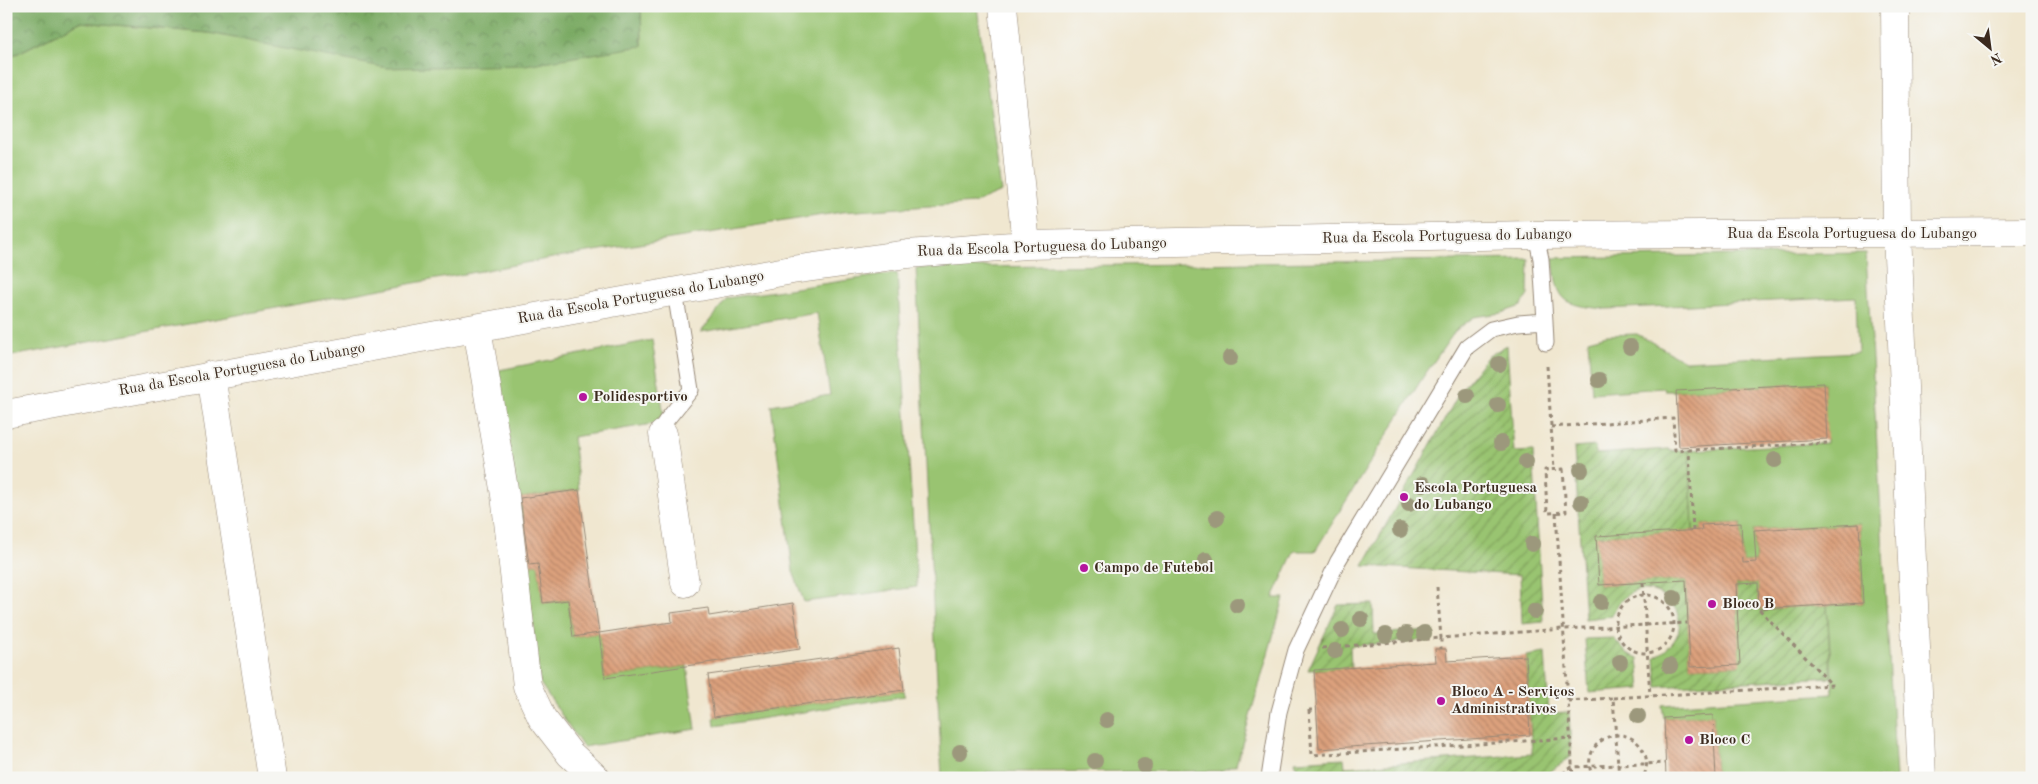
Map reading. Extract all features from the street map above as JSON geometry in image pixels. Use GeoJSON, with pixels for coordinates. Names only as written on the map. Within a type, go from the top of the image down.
{"type":"FeatureCollection","features":[{"type":"Feature","properties":{"kind":"street"},"geometry":{"type":"LineString","coordinates":[[1003,6],[1026,245]]}},
{"type":"Feature","properties":{"kind":"street"},"geometry":{"type":"LineString","coordinates":[[1895,6],[1897,234],[1922,778]]}},
{"type":"Feature","properties":{"kind":"street","name":"Rua da Escola Portuguesa do Lubango"},"geometry":{"type":"LineString","coordinates":[[6,414],[792,270],[908,254],[1026,245],[1536,235],[2032,232]]}},
{"type":"Feature","properties":{"kind":"street"},"geometry":{"type":"LineString","coordinates":[[477,328],[505,495],[528,686],[542,718],[570,754],[596,778]]}},
{"type":"Feature","properties":{"kind":"street"},"geometry":{"type":"LineString","coordinates":[[212,375],[272,778]]}},
{"type":"Feature","properties":{"kind":"street"},"geometry":{"type":"LineString","coordinates":[[663,434],[685,583]]}},
{"type":"Feature","properties":{"kind":"lane"},"geometry":{"type":"LineString","coordinates":[[1536,235],[1541,259],[1546,342]]}},
{"type":"Feature","properties":{"kind":"lane"},"geometry":{"type":"LineString","coordinates":[[663,434],[665,422],[691,390],[674,292]]}},
{"type":"Feature","properties":{"kind":"lane"},"geometry":{"type":"LineString","coordinates":[[1269,778],[1279,712],[1296,650],[1338,561],[1467,347],[1491,329],[1518,323],[1544,321]]}},
{"type":"Feature","properties":{"kind":"path"},"geometry":{"type":"LineString","coordinates":[[1547,361],[1554,470]]}},
{"type":"Feature","properties":{"kind":"path"},"geometry":{"type":"LineString","coordinates":[[1551,427],[1673,418],[1674,451],[1826,443]]}},
{"type":"Feature","properties":{"kind":"path"},"geometry":{"type":"LineString","coordinates":[[1689,450],[1693,531]]}},
{"type":"Feature","properties":{"kind":"path"},"geometry":{"type":"LineString","coordinates":[[1563,469],[1566,512],[1548,513],[1545,470],[1554,470],[1563,469]]}},
{"type":"Feature","properties":{"kind":"path"},"geometry":{"type":"LineString","coordinates":[[1556,513],[1573,778]]}},
{"type":"Feature","properties":{"kind":"path"},"geometry":{"type":"LineString","coordinates":[[1643,583],[1650,696]]}},
{"type":"Feature","properties":{"kind":"path"},"geometry":{"type":"LineString","coordinates":[[1437,586],[1441,649]]}},
{"type":"Feature","properties":{"kind":"path"},"geometry":{"type":"LineString","coordinates":[[1644,595],[1662,600],[1672,614],[1674,624],[1672,633],[1661,648],[1646,652],[1632,650],[1624,644],[1618,636],[1616,626],[1621,608],[1627,601],[1644,595]]}},
{"type":"Feature","properties":{"kind":"path"},"geometry":{"type":"LineString","coordinates":[[1568,701],[1832,685],[1759,609]]}},
{"type":"Feature","properties":{"kind":"path"},"geometry":{"type":"LineString","coordinates":[[1296,650],[1563,629],[1688,623]]}},
{"type":"Feature","properties":{"kind":"path"},"geometry":{"type":"LineString","coordinates":[[1613,698],[1619,778]]}},
{"type":"Feature","properties":{"kind":"path"},"geometry":{"type":"LineString","coordinates":[[1309,710],[1312,755],[1570,738]]}},
{"type":"Feature","properties":{"kind":"path"},"geometry":{"type":"LineString","coordinates":[[1593,778],[1589,766],[1593,748],[1608,737],[1616,735],[1626,736],[1635,740],[1646,754],[1647,763],[1643,778]]}},
{"type":"Feature","properties":{"kind":"path"},"geometry":{"type":"LineString","coordinates":[[1556,778],[1572,767],[1666,762]]}},
{"type":"Feature","properties":{"kind":"green space"},"geometry":{"type":"Polygon","coordinates":[[[6,6],[641,6],[642,46],[525,65],[387,68],[209,33],[80,22],[6,59],[6,6]]]}},
{"type":"Feature","properties":{"kind":"green space"},"geometry":{"type":"Polygon","coordinates":[[[641,6],[977,6],[1001,192],[974,203],[842,212],[569,255],[6,357],[6,59],[80,22],[209,33],[642,45],[641,6]]]}},
{"type":"Feature","properties":{"kind":"green space"},"geometry":{"type":"Polygon","coordinates":[[[1866,253],[1896,778],[1716,778],[1713,715],[1664,718],[1662,705],[1833,694],[1827,605],[1863,603],[1859,524],[1754,530],[1756,562],[1743,563],[1741,523],[1702,525],[1702,530],[1693,531],[1689,450],[1826,443],[1824,383],[1676,391],[1665,391],[1664,388],[1592,393],[1588,340],[1607,335],[1637,334],[1685,361],[1858,352],[1856,297],[1606,309],[1592,308],[1571,303],[1560,293],[1553,258],[1866,253]]]}},
{"type":"Feature","properties":{"kind":"green space"},"geometry":{"type":"Polygon","coordinates":[[[1529,259],[1528,295],[1521,306],[1501,313],[1474,317],[1456,330],[1423,377],[1315,551],[1294,551],[1273,598],[1284,598],[1236,765],[1220,771],[986,772],[987,778],[942,778],[916,268],[1529,259]]]}},
{"type":"Feature","properties":{"kind":"green space"},"geometry":{"type":"Polygon","coordinates":[[[897,273],[917,587],[804,602],[793,571],[771,405],[830,395],[817,313],[701,332],[727,298],[897,273]]]}},
{"type":"Feature","properties":{"kind":"green space"},"geometry":{"type":"Polygon","coordinates":[[[652,340],[665,422],[573,437],[579,490],[520,498],[529,565],[538,564],[543,603],[568,600],[573,637],[599,633],[605,678],[687,666],[696,729],[583,747],[540,683],[499,370],[652,340]]]}},
{"type":"Feature","properties":{"kind":"green space"},"geometry":{"type":"Polygon","coordinates":[[[1507,345],[1514,452],[1533,451],[1543,622],[1522,624],[1520,575],[1363,566],[1461,390],[1487,357],[1507,345]]]}},
{"type":"Feature","properties":{"kind":"green space"},"geometry":{"type":"Polygon","coordinates":[[[1595,446],[1596,454],[1668,449],[1675,451],[1689,450],[1693,531],[1597,536],[1599,585],[1686,580],[1690,667],[1739,665],[1736,584],[1758,583],[1759,609],[1827,605],[1831,677],[1657,687],[1655,657],[1673,642],[1679,626],[1677,611],[1667,599],[1654,591],[1638,590],[1624,598],[1612,616],[1585,619],[1574,448],[1595,446]]]}},
{"type":"Feature","properties":{"kind":"green space"},"geometry":{"type":"Polygon","coordinates":[[[1373,604],[1374,634],[1433,630],[1433,639],[1350,646],[1351,668],[1308,670],[1338,605],[1373,604]]]}},
{"type":"Feature","properties":{"kind":"green space"},"geometry":{"type":"Polygon","coordinates":[[[1613,638],[1627,653],[1638,658],[1641,689],[1589,693],[1585,639],[1613,638]]]}},
{"type":"Feature","properties":{"kind":"green space"},"geometry":{"type":"Polygon","coordinates":[[[1545,653],[1549,713],[1569,712],[1571,757],[1541,778],[1299,778],[1295,761],[1344,758],[1345,767],[1532,754],[1526,656],[1545,653]]]}},
{"type":"Feature","properties":{"kind":"green space"},"geometry":{"type":"Polygon","coordinates":[[[904,690],[905,696],[715,726],[714,717],[904,690]]]}},
{"type":"Feature","properties":{"kind":"building"},"geometry":{"type":"Polygon","coordinates":[[[1824,383],[1827,439],[1679,447],[1676,391],[1824,383]]]}},
{"type":"Feature","properties":{"kind":"building"},"geometry":{"type":"Polygon","coordinates":[[[579,490],[599,633],[573,637],[568,600],[543,603],[538,564],[529,565],[520,498],[579,490]]]}},
{"type":"Feature","properties":{"kind":"building"},"geometry":{"type":"Polygon","coordinates":[[[1741,523],[1743,563],[1756,562],[1754,530],[1859,524],[1863,603],[1759,609],[1758,583],[1736,584],[1740,665],[1690,667],[1686,580],[1599,585],[1596,536],[1702,530],[1701,525],[1741,523]]]}},
{"type":"Feature","properties":{"kind":"building"},"geometry":{"type":"Polygon","coordinates":[[[793,603],[800,649],[605,678],[599,633],[672,622],[671,613],[708,608],[709,616],[793,603]]]}},
{"type":"Feature","properties":{"kind":"building"},"geometry":{"type":"Polygon","coordinates":[[[899,648],[904,690],[714,717],[708,675],[899,648]]]}},
{"type":"Feature","properties":{"kind":"building","name":"Bloco A - Serviços Administrativos"},"geometry":{"type":"Polygon","coordinates":[[[1435,649],[1446,649],[1447,661],[1526,656],[1530,735],[1319,749],[1314,670],[1436,662],[1435,649]]]}},
{"type":"Feature","properties":{"kind":"building","name":"Bloco C"},"geometry":{"type":"Polygon","coordinates":[[[1713,715],[1716,778],[1666,778],[1664,718],[1713,715]]]}},
{"type":"Feature","properties":{"kind":"place","name":"Polidesportivo"},"geometry":{"type":"Point","coordinates":[583,397]}},
{"type":"Feature","properties":{"kind":"place","name":"Escola Portuguesa do Lubango"},"geometry":{"type":"Point","coordinates":[1404,497]}},
{"type":"Feature","properties":{"kind":"place","name":"Campo de Futebol"},"geometry":{"type":"Point","coordinates":[1084,568]}},
{"type":"Feature","properties":{"kind":"place","name":"Bloco B"},"geometry":{"type":"Point","coordinates":[1712,604]}},
{"type":"Feature","properties":{"kind":"place","name":"Bloco A - Serviços Administrativos"},"geometry":{"type":"Point","coordinates":[1441,701]}},
{"type":"Feature","properties":{"kind":"place","name":"Bloco C"},"geometry":{"type":"Point","coordinates":[1689,740]}}]}
